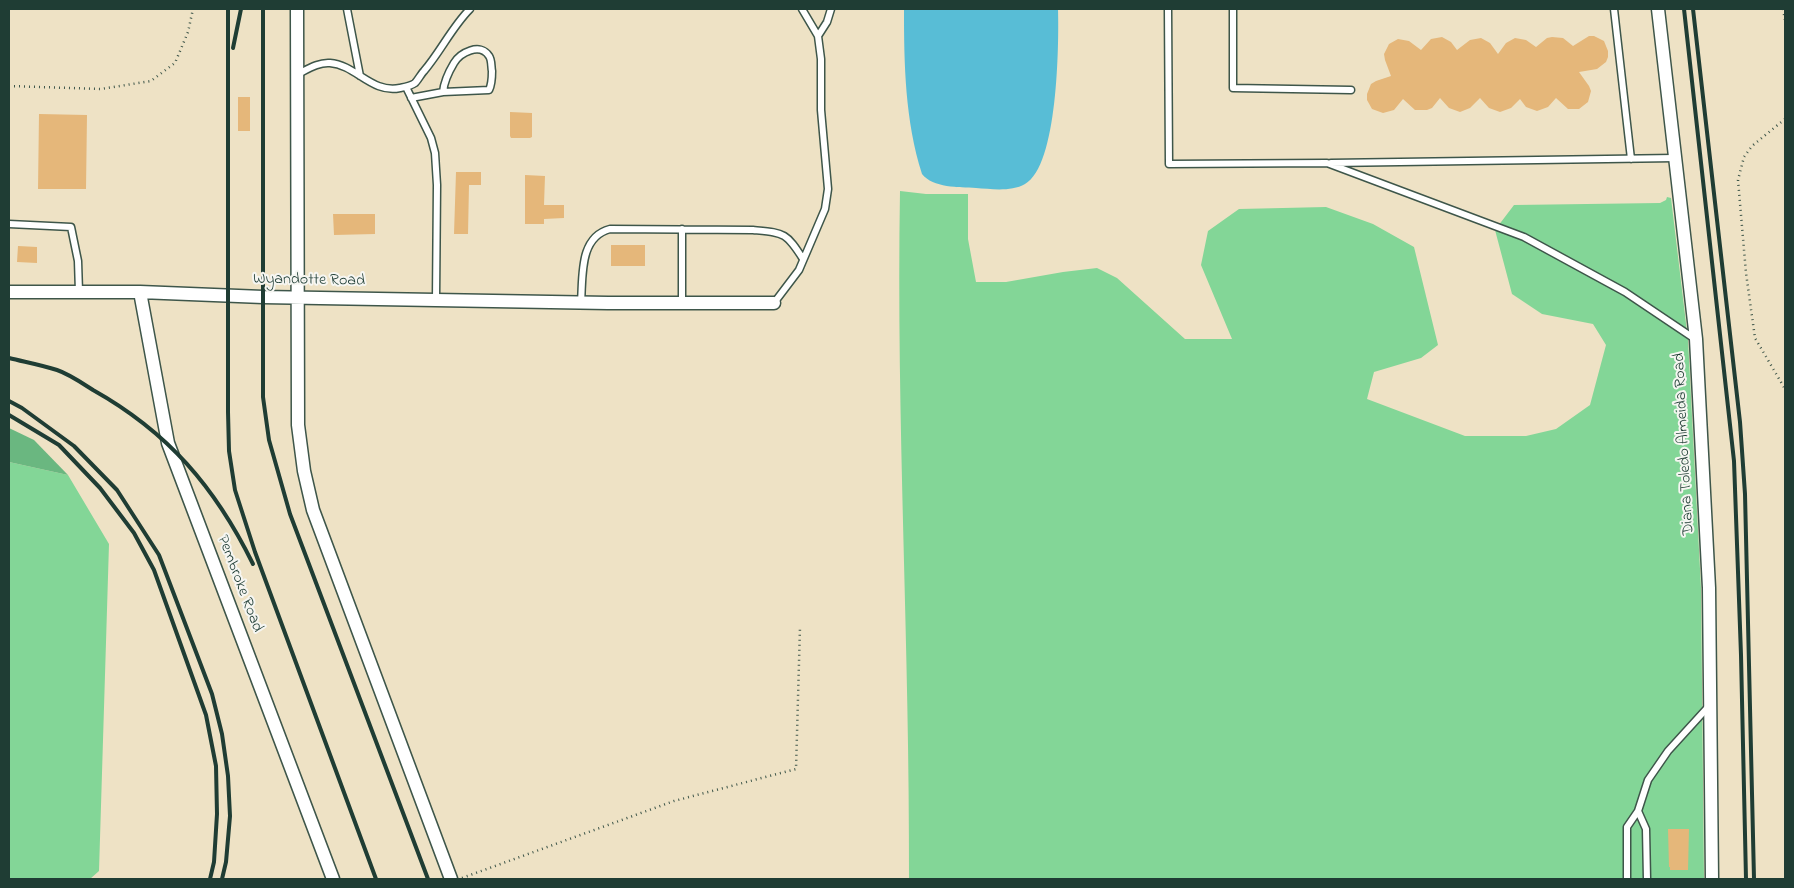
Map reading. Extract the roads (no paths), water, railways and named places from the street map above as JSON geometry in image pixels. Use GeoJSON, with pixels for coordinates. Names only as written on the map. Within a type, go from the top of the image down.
{"type":"FeatureCollection","features":[{"type":"Feature","properties":{"kind":"street"},"geometry":{"type":"LineString","coordinates":[[297,9],[298,425],[304,471],[313,510],[451,879]]}},
{"type":"Feature","properties":{"kind":"street","name":"Diana Toledo Almeida Road"},"geometry":{"type":"LineString","coordinates":[[1658,9],[1696,339],[1709,588],[1712,879]]}},
{"type":"Feature","properties":{"kind":"street","name":"Wyandotte Road"},"geometry":{"type":"LineString","coordinates":[[9,292],[140,292],[608,303],[774,302]]}},
{"type":"Feature","properties":{"kind":"street","name":"Pembroke Road"},"geometry":{"type":"LineString","coordinates":[[140,292],[168,443],[333,879]]}},
{"type":"Feature","properties":{"kind":"lane"},"geometry":{"type":"LineString","coordinates":[[347,9],[360,76]]}},
{"type":"Feature","properties":{"kind":"lane"},"geometry":{"type":"LineString","coordinates":[[298,74],[323,63],[332,63],[360,76],[376,87],[397,89],[406,87],[415,82],[429,65],[460,18],[470,9]]}},
{"type":"Feature","properties":{"kind":"lane"},"geometry":{"type":"LineString","coordinates":[[774,302],[799,270],[825,209],[828,189],[821,110],[821,59],[818,36],[802,9]]}},
{"type":"Feature","properties":{"kind":"lane"},"geometry":{"type":"LineString","coordinates":[[818,36],[827,22],[831,9]]}},
{"type":"Feature","properties":{"kind":"lane"},"geometry":{"type":"LineString","coordinates":[[1168,9],[1168,164],[1675,158]]}},
{"type":"Feature","properties":{"kind":"lane"},"geometry":{"type":"LineString","coordinates":[[1233,9],[1233,88],[1350,90]]}},
{"type":"Feature","properties":{"kind":"lane"},"geometry":{"type":"LineString","coordinates":[[1614,9],[1630,159]]}},
{"type":"Feature","properties":{"kind":"lane"},"geometry":{"type":"LineString","coordinates":[[411,98],[443,92],[489,90],[492,78],[490,57],[485,52],[478,50],[466,51],[454,62],[444,81],[443,92]]}},
{"type":"Feature","properties":{"kind":"lane"},"geometry":{"type":"LineString","coordinates":[[406,87],[431,138],[436,160],[436,300]]}},
{"type":"Feature","properties":{"kind":"lane"},"geometry":{"type":"LineString","coordinates":[[1327,163],[1524,237],[1625,292],[1696,339]]}},
{"type":"Feature","properties":{"kind":"lane"},"geometry":{"type":"LineString","coordinates":[[9,224],[71,227],[78,261],[79,292]]}},
{"type":"Feature","properties":{"kind":"lane"},"geometry":{"type":"LineString","coordinates":[[581,302],[584,261],[592,241],[602,231],[610,229],[753,230],[772,232],[784,235],[791,241],[803,259]]}},
{"type":"Feature","properties":{"kind":"lane"},"geometry":{"type":"LineString","coordinates":[[682,229],[682,303]]}},
{"type":"Feature","properties":{"kind":"lane"},"geometry":{"type":"LineString","coordinates":[[1627,879],[1627,827],[1638,810],[1648,780],[1668,751],[1710,705]]}},
{"type":"Feature","properties":{"kind":"lane"},"geometry":{"type":"LineString","coordinates":[[1638,810],[1646,829],[1646,879]]}},
{"type":"Feature","properties":{"kind":"water"},"geometry":{"type":"Polygon","coordinates":[[[904,9],[1058,9],[1057,75],[1050,130],[1044,154],[1036,173],[1025,184],[1019,187],[1001,189],[954,187],[933,182],[922,174],[916,154],[909,113],[905,71],[904,9]]]}},
{"type":"Feature","properties":{"kind":"railway"},"geometry":{"type":"LineString","coordinates":[[228,9],[228,412],[229,451],[235,490],[255,552],[376,879]]}},
{"type":"Feature","properties":{"kind":"railway"},"geometry":{"type":"LineString","coordinates":[[233,48],[241,9]]}},
{"type":"Feature","properties":{"kind":"railway"},"geometry":{"type":"LineString","coordinates":[[263,9],[263,397],[269,440],[290,514],[428,879]]}},
{"type":"Feature","properties":{"kind":"railway"},"geometry":{"type":"LineString","coordinates":[[1684,9],[1734,461],[1746,879]]}},
{"type":"Feature","properties":{"kind":"railway"},"geometry":{"type":"LineString","coordinates":[[1693,9],[1740,422],[1745,494],[1754,879]]}},
{"type":"Feature","properties":{"kind":"railway"},"geometry":{"type":"LineString","coordinates":[[9,358],[51,368],[66,374],[120,406],[167,443],[187,464],[223,510],[253,564]]}},
{"type":"Feature","properties":{"kind":"railway"},"geometry":{"type":"LineString","coordinates":[[9,401],[22,408],[74,446],[117,490],[159,555],[212,694],[222,734],[228,776],[230,816],[226,862],[222,879]]}},
{"type":"Feature","properties":{"kind":"railway"},"geometry":{"type":"LineString","coordinates":[[9,415],[59,445],[100,488],[134,533],[154,570],[206,715],[216,766],[217,814],[214,862],[210,879]]}}]}
